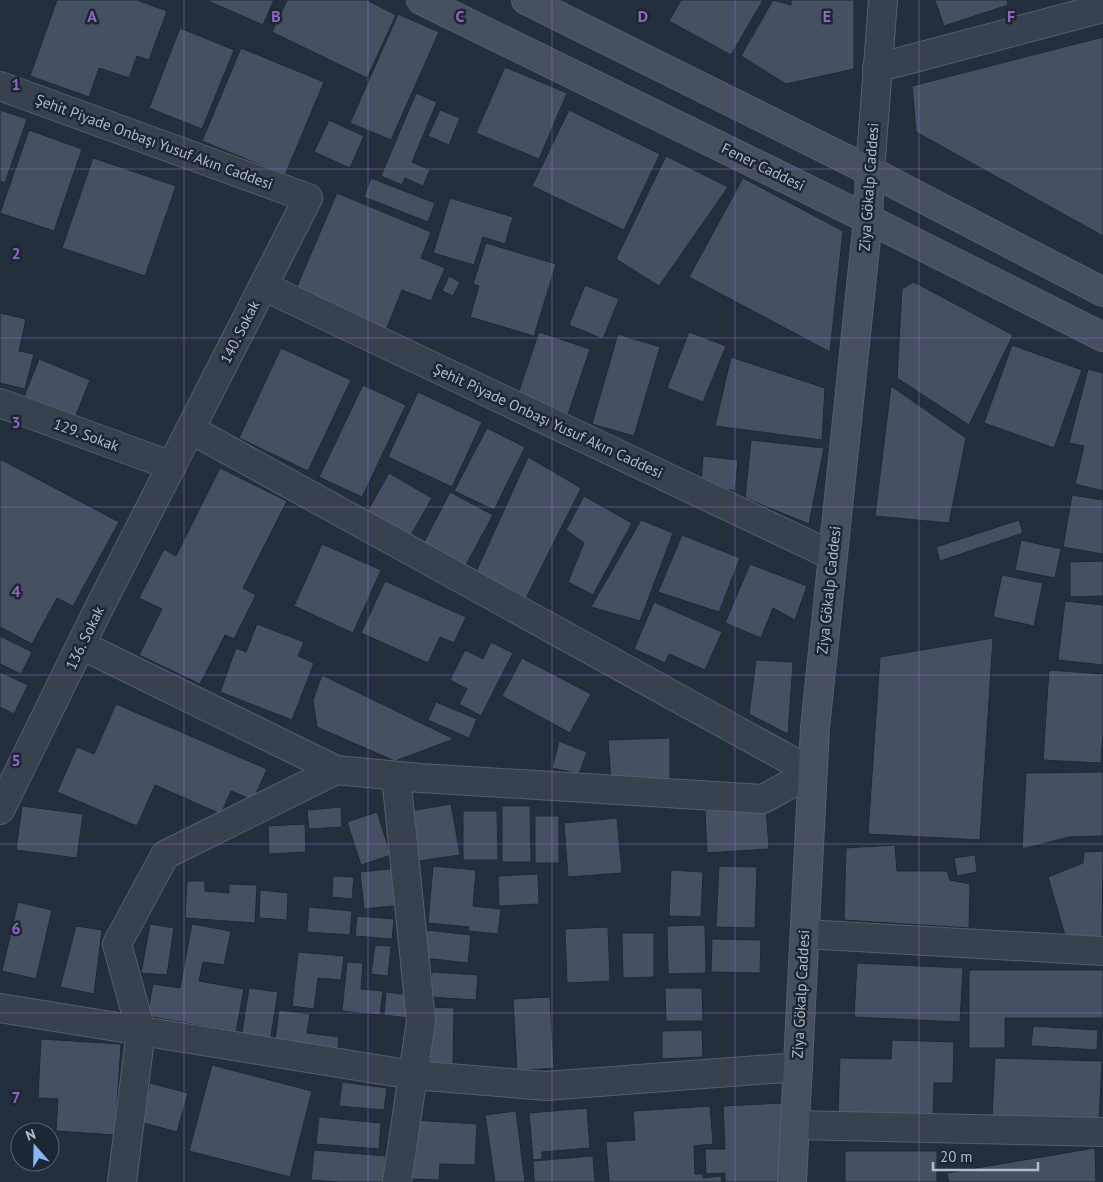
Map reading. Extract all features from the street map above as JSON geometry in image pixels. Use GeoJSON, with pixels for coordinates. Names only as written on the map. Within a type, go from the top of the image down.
{"type":"FeatureCollection","features":[{"type":"Feature","properties":{"kind":"main road","name":"Fener Caddesi"},"geometry":{"type":"LineString","coordinates":[[422,0],[868,219],[1103,337]]}},
{"type":"Feature","properties":{"kind":"main road"},"geometry":{"type":"LineString","coordinates":[[526,0],[870,171],[1103,292]]}},
{"type":"Feature","properties":{"kind":"main road","name":"Ziya Gökalp Caddesi"},"geometry":{"type":"LineString","coordinates":[[792,1182],[814,728],[868,219],[870,171]]}},
{"type":"Feature","properties":{"kind":"street","name":"Ziya Gökalp Caddesi"},"geometry":{"type":"LineString","coordinates":[[870,171],[883,0]]}},
{"type":"Feature","properties":{"kind":"street"},"geometry":{"type":"LineString","coordinates":[[877,68],[1103,8]]}},
{"type":"Feature","properties":{"kind":"street","name":"Şehit Piyade Onbaşı Yusuf Akın Caddesi"},"geometry":{"type":"LineString","coordinates":[[0,86],[308,198]]}},
{"type":"Feature","properties":{"kind":"street","name":"140. Sokak"},"geometry":{"type":"LineString","coordinates":[[172,466],[308,198]]}},
{"type":"Feature","properties":{"kind":"street","name":"Şehit Piyade Onbaşı Yusuf Akın Caddesi"},"geometry":{"type":"LineString","coordinates":[[263,286],[833,556]]}},
{"type":"Feature","properties":{"kind":"street","name":"129. Sokak"},"geometry":{"type":"LineString","coordinates":[[0,403],[172,466]]}},
{"type":"Feature","properties":{"kind":"street"},"geometry":{"type":"LineString","coordinates":[[190,429],[812,772]]}},
{"type":"Feature","properties":{"kind":"street","name":"136. Sokak"},"geometry":{"type":"LineString","coordinates":[[0,810],[172,466]]}},
{"type":"Feature","properties":{"kind":"street"},"geometry":{"type":"LineString","coordinates":[[82,645],[336,770],[396,776],[763,799],[812,772]]}},
{"type":"Feature","properties":{"kind":"street"},"geometry":{"type":"LineString","coordinates":[[122,1182],[140,1031],[117,944],[166,855],[336,770]]}},
{"type":"Feature","properties":{"kind":"street"},"geometry":{"type":"LineString","coordinates":[[396,776],[421,1021],[397,1182]]}},
{"type":"Feature","properties":{"kind":"street"},"geometry":{"type":"LineString","coordinates":[[805,934],[1103,951]]}},
{"type":"Feature","properties":{"kind":"street"},"geometry":{"type":"LineString","coordinates":[[0,1008],[413,1075],[546,1086],[798,1067]]}},
{"type":"Feature","properties":{"kind":"street"},"geometry":{"type":"LineString","coordinates":[[795,1125],[1103,1132]]}},
{"type":"Feature","properties":{"kind":"building"},"geometry":{"type":"Polygon","coordinates":[[[57,0],[137,0],[167,11],[149,60],[137,56],[129,78],[99,68],[89,97],[30,76],[57,0]]]}},
{"type":"Feature","properties":{"kind":"building"},"geometry":{"type":"Polygon","coordinates":[[[206,0],[274,0],[263,25],[206,0]]]}},
{"type":"Feature","properties":{"kind":"building"},"geometry":{"type":"Polygon","coordinates":[[[287,0],[367,0],[396,15],[367,78],[272,32],[287,0]]]}},
{"type":"Feature","properties":{"kind":"building"},"geometry":{"type":"Polygon","coordinates":[[[681,0],[763,0],[731,55],[669,21],[681,0]]]}},
{"type":"Feature","properties":{"kind":"building"},"geometry":{"type":"Polygon","coordinates":[[[773,0],[791,5],[791,0],[854,0],[854,69],[786,84],[741,56],[773,0]]]}},
{"type":"Feature","properties":{"kind":"building"},"geometry":{"type":"Polygon","coordinates":[[[935,0],[1007,0],[1008,5],[944,26],[935,0]]]}},
{"type":"Feature","properties":{"kind":"building"},"geometry":{"type":"Polygon","coordinates":[[[398,14],[439,32],[391,140],[350,123],[398,14]]]}},
{"type":"Feature","properties":{"kind":"building"},"geometry":{"type":"Polygon","coordinates":[[[180,28],[234,50],[202,129],[149,108],[180,28]]]}},
{"type":"Feature","properties":{"kind":"building"},"geometry":{"type":"Polygon","coordinates":[[[1103,37],[1103,236],[916,132],[912,86],[1103,37]]]}},
{"type":"Feature","properties":{"kind":"building"},"geometry":{"type":"Polygon","coordinates":[[[241,48],[324,82],[285,175],[202,141],[241,48]]]}},
{"type":"Feature","properties":{"kind":"building"},"geometry":{"type":"Polygon","coordinates":[[[505,67],[567,93],[539,159],[476,133],[505,67]]]}},
{"type":"Feature","properties":{"kind":"building"},"geometry":{"type":"Polygon","coordinates":[[[416,93],[437,102],[412,162],[430,170],[423,186],[405,178],[402,185],[381,176],[416,93]]]}},
{"type":"Feature","properties":{"kind":"building"},"geometry":{"type":"Polygon","coordinates":[[[0,110],[27,119],[5,183],[0,181],[0,110]]]}},
{"type":"Feature","properties":{"kind":"building"},"geometry":{"type":"Polygon","coordinates":[[[440,110],[460,118],[449,145],[428,136],[440,110]]]}},
{"type":"Feature","properties":{"kind":"building"},"geometry":{"type":"Polygon","coordinates":[[[569,110],[660,154],[624,230],[532,186],[569,110]]]}},
{"type":"Feature","properties":{"kind":"building"},"geometry":{"type":"Polygon","coordinates":[[[329,120],[364,136],[350,168],[314,152],[329,120]]]}},
{"type":"Feature","properties":{"kind":"building"},"geometry":{"type":"Polygon","coordinates":[[[29,130],[82,149],[54,231],[0,213],[29,130]]]}},
{"type":"Feature","properties":{"kind":"building"},"geometry":{"type":"Polygon","coordinates":[[[666,156],[728,187],[659,286],[616,259],[666,156]]]}},
{"type":"Feature","properties":{"kind":"building"},"geometry":{"type":"Polygon","coordinates":[[[93,158],[176,186],[145,276],[62,248],[93,158]]]}},
{"type":"Feature","properties":{"kind":"building"},"geometry":{"type":"Polygon","coordinates":[[[371,178],[435,203],[428,222],[364,197],[371,178]]]}},
{"type":"Feature","properties":{"kind":"building"},"geometry":{"type":"Polygon","coordinates":[[[743,178],[843,231],[830,352],[689,277],[743,178]]]}},
{"type":"Feature","properties":{"kind":"building"},"geometry":{"type":"Polygon","coordinates":[[[337,193],[431,232],[421,258],[445,268],[431,301],[402,290],[386,330],[295,291],[337,193]]]}},
{"type":"Feature","properties":{"kind":"building"},"geometry":{"type":"Polygon","coordinates":[[[450,198],[513,217],[505,244],[483,237],[474,265],[433,253],[450,198]]]}},
{"type":"Feature","properties":{"kind":"building"},"geometry":{"type":"Polygon","coordinates":[[[486,243],[556,264],[534,336],[470,317],[479,286],[473,284],[486,243]]]}},
{"type":"Feature","properties":{"kind":"building"},"geometry":{"type":"Polygon","coordinates":[[[449,276],[460,282],[453,296],[442,291],[449,276]]]}},
{"type":"Feature","properties":{"kind":"building"},"geometry":{"type":"Polygon","coordinates":[[[914,282],[1013,335],[969,425],[897,378],[902,289],[914,282]]]}},
{"type":"Feature","properties":{"kind":"building"},"geometry":{"type":"Polygon","coordinates":[[[585,285],[619,299],[603,339],[569,325],[585,285]]]}},
{"type":"Feature","properties":{"kind":"building"},"geometry":{"type":"Polygon","coordinates":[[[0,313],[26,319],[19,351],[34,354],[25,389],[0,383],[0,313]]]}},
{"type":"Feature","properties":{"kind":"building"},"geometry":{"type":"Polygon","coordinates":[[[539,332],[590,349],[568,414],[517,397],[539,332]]]}},
{"type":"Feature","properties":{"kind":"building"},"geometry":{"type":"Polygon","coordinates":[[[689,332],[726,346],[703,402],[667,388],[689,332]]]}},
{"type":"Feature","properties":{"kind":"building"},"geometry":{"type":"Polygon","coordinates":[[[618,334],[660,347],[634,436],[592,424],[618,334]]]}},
{"type":"Feature","properties":{"kind":"building"},"geometry":{"type":"Polygon","coordinates":[[[1012,345],[1082,370],[1054,448],[984,423],[1012,345]]]}},
{"type":"Feature","properties":{"kind":"building"},"geometry":{"type":"Polygon","coordinates":[[[281,348],[351,380],[308,471],[239,438],[281,348]]]}},
{"type":"Feature","properties":{"kind":"building"},"geometry":{"type":"Polygon","coordinates":[[[731,357],[825,388],[822,440],[715,426],[731,357]]]}},
{"type":"Feature","properties":{"kind":"building"},"geometry":{"type":"Polygon","coordinates":[[[39,359],[90,380],[74,420],[23,399],[39,359]]]}},
{"type":"Feature","properties":{"kind":"building"},"geometry":{"type":"Polygon","coordinates":[[[1088,369],[1103,373],[1103,491],[1075,484],[1084,446],[1069,443],[1088,369]]]}},
{"type":"Feature","properties":{"kind":"building"},"geometry":{"type":"Polygon","coordinates":[[[363,385],[406,405],[362,497],[319,477],[363,385]]]}},
{"type":"Feature","properties":{"kind":"building"},"geometry":{"type":"Polygon","coordinates":[[[891,386],[966,438],[949,523],[875,516],[891,386]]]}},
{"type":"Feature","properties":{"kind":"building"},"geometry":{"type":"Polygon","coordinates":[[[418,392],[482,422],[452,487],[388,457],[418,392]]]}},
{"type":"Feature","properties":{"kind":"building"},"geometry":{"type":"Polygon","coordinates":[[[487,428],[525,447],[494,510],[454,491],[487,428]]]}},
{"type":"Feature","properties":{"kind":"building"},"geometry":{"type":"Polygon","coordinates":[[[751,440],[824,448],[809,524],[745,498],[751,440]]]}},
{"type":"Feature","properties":{"kind":"building"},"geometry":{"type":"Polygon","coordinates":[[[703,456],[738,460],[735,491],[701,485],[703,456]]]}},
{"type":"Feature","properties":{"kind":"building"},"geometry":{"type":"Polygon","coordinates":[[[528,457],[581,488],[524,602],[476,572],[528,457]]]}},
{"type":"Feature","properties":{"kind":"building"},"geometry":{"type":"Polygon","coordinates":[[[0,459],[119,522],[73,606],[57,598],[32,644],[0,627],[0,459]]]}},
{"type":"Feature","properties":{"kind":"building"},"geometry":{"type":"Polygon","coordinates":[[[220,468],[287,501],[243,588],[256,595],[234,639],[225,635],[200,684],[139,655],[162,609],[139,598],[164,549],[176,556],[220,468]]]}},
{"type":"Feature","properties":{"kind":"building"},"geometry":{"type":"Polygon","coordinates":[[[389,473],[432,498],[410,537],[367,512],[389,473]]]}},
{"type":"Feature","properties":{"kind":"building"},"geometry":{"type":"Polygon","coordinates":[[[450,492],[493,515],[462,572],[420,550],[450,492]]]}},
{"type":"Feature","properties":{"kind":"building"},"geometry":{"type":"Polygon","coordinates":[[[1072,495],[1103,500],[1103,554],[1063,547],[1072,495]]]}},
{"type":"Feature","properties":{"kind":"building"},"geometry":{"type":"Polygon","coordinates":[[[584,496],[632,523],[593,595],[568,582],[584,543],[566,530],[584,496]]]}},
{"type":"Feature","properties":{"kind":"building"},"geometry":{"type":"Polygon","coordinates":[[[641,520],[673,533],[640,621],[591,607],[641,520]]]}},
{"type":"Feature","properties":{"kind":"building"},"geometry":{"type":"Polygon","coordinates":[[[1019,520],[1023,533],[940,561],[936,547],[1019,520]]]}},
{"type":"Feature","properties":{"kind":"building"},"geometry":{"type":"Polygon","coordinates":[[[682,535],[740,558],[719,612],[658,592],[682,535]]]}},
{"type":"Feature","properties":{"kind":"building"},"geometry":{"type":"Polygon","coordinates":[[[1021,540],[1061,549],[1055,578],[1015,570],[1021,540]]]}},
{"type":"Feature","properties":{"kind":"building"},"geometry":{"type":"Polygon","coordinates":[[[322,544],[381,570],[353,633],[294,606],[322,544]]]}},
{"type":"Feature","properties":{"kind":"building"},"geometry":{"type":"Polygon","coordinates":[[[1103,561],[1103,596],[1070,597],[1070,562],[1103,561]]]}},
{"type":"Feature","properties":{"kind":"building"},"geometry":{"type":"Polygon","coordinates":[[[750,564],[807,586],[795,620],[773,608],[761,638],[725,623],[750,564]]]}},
{"type":"Feature","properties":{"kind":"building"},"geometry":{"type":"Polygon","coordinates":[[[1002,575],[1043,583],[1034,626],[993,617],[1002,575]]]}},
{"type":"Feature","properties":{"kind":"building"},"geometry":{"type":"Polygon","coordinates":[[[385,581],[466,617],[454,643],[440,637],[428,663],[361,633],[385,581]]]}},
{"type":"Feature","properties":{"kind":"building"},"geometry":{"type":"Polygon","coordinates":[[[1065,601],[1103,605],[1103,665],[1058,660],[1065,601]]]}},
{"type":"Feature","properties":{"kind":"building"},"geometry":{"type":"Polygon","coordinates":[[[654,602],[722,632],[705,670],[669,654],[665,663],[634,649],[654,602]]]}},
{"type":"Feature","properties":{"kind":"building"},"geometry":{"type":"Polygon","coordinates":[[[257,624],[304,642],[298,656],[314,663],[292,720],[220,692],[236,648],[246,652],[257,624]]]}},
{"type":"Feature","properties":{"kind":"building"},"geometry":{"type":"Polygon","coordinates":[[[0,636],[32,652],[21,674],[0,664],[0,636]]]}},
{"type":"Feature","properties":{"kind":"building"},"geometry":{"type":"Polygon","coordinates":[[[993,638],[980,840],[868,834],[880,657],[993,638]]]}},
{"type":"Feature","properties":{"kind":"building"},"geometry":{"type":"Polygon","coordinates":[[[491,642],[513,653],[481,716],[459,704],[467,689],[450,680],[465,650],[483,659],[491,642]]]}},
{"type":"Feature","properties":{"kind":"building"},"geometry":{"type":"Polygon","coordinates":[[[522,658],[591,694],[570,733],[502,696],[522,658]]]}},
{"type":"Feature","properties":{"kind":"building"},"geometry":{"type":"Polygon","coordinates":[[[756,660],[793,662],[788,734],[749,714],[756,660]]]}},
{"type":"Feature","properties":{"kind":"building"},"geometry":{"type":"Polygon","coordinates":[[[1049,670],[1103,674],[1101,763],[1043,760],[1049,670]]]}},
{"type":"Feature","properties":{"kind":"building"},"geometry":{"type":"Polygon","coordinates":[[[0,672],[28,685],[14,714],[0,707],[0,672]]]}},
{"type":"Feature","properties":{"kind":"building"},"geometry":{"type":"Polygon","coordinates":[[[322,675],[454,739],[395,761],[317,727],[313,700],[322,675]]]}},
{"type":"Feature","properties":{"kind":"building"},"geometry":{"type":"Polygon","coordinates":[[[436,702],[477,719],[469,738],[428,720],[436,702]]]}},
{"type":"Feature","properties":{"kind":"building"},"geometry":{"type":"Polygon","coordinates":[[[116,704],[267,769],[253,800],[231,791],[221,814],[155,785],[137,826],[57,792],[77,747],[94,754],[116,704]]]}},
{"type":"Feature","properties":{"kind":"building"},"geometry":{"type":"Polygon","coordinates":[[[670,738],[670,783],[611,780],[608,740],[670,738]]]}},
{"type":"Feature","properties":{"kind":"building"},"geometry":{"type":"Polygon","coordinates":[[[559,741],[587,752],[579,774],[552,768],[559,741]]]}},
{"type":"Feature","properties":{"kind":"building"},"geometry":{"type":"Polygon","coordinates":[[[1103,772],[1103,836],[1069,837],[1022,849],[1026,773],[1103,772]]]}},
{"type":"Feature","properties":{"kind":"building"},"geometry":{"type":"Polygon","coordinates":[[[451,804],[460,855],[418,861],[410,811],[451,804]]]}},
{"type":"Feature","properties":{"kind":"building"},"geometry":{"type":"Polygon","coordinates":[[[22,806],[83,814],[77,858],[16,850],[22,806]]]}},
{"type":"Feature","properties":{"kind":"building"},"geometry":{"type":"Polygon","coordinates":[[[502,806],[530,806],[531,862],[502,862],[502,806]]]}},
{"type":"Feature","properties":{"kind":"building"},"geometry":{"type":"Polygon","coordinates":[[[341,807],[342,827],[309,829],[307,810],[341,807]]]}},
{"type":"Feature","properties":{"kind":"building"},"geometry":{"type":"Polygon","coordinates":[[[766,807],[769,849],[707,853],[705,810],[766,807]]]}},
{"type":"Feature","properties":{"kind":"building"},"geometry":{"type":"Polygon","coordinates":[[[463,811],[497,811],[498,860],[463,860],[463,811]]]}},
{"type":"Feature","properties":{"kind":"building"},"geometry":{"type":"Polygon","coordinates":[[[377,812],[391,855],[361,865],[347,822],[377,812]]]}},
{"type":"Feature","properties":{"kind":"building"},"geometry":{"type":"Polygon","coordinates":[[[535,816],[559,816],[559,863],[535,863],[535,816]]]}},
{"type":"Feature","properties":{"kind":"building"},"geometry":{"type":"Polygon","coordinates":[[[617,818],[622,873],[568,877],[564,823],[617,818]]]}},
{"type":"Feature","properties":{"kind":"building"},"geometry":{"type":"Polygon","coordinates":[[[305,824],[306,852],[269,854],[268,826],[305,824]]]}},
{"type":"Feature","properties":{"kind":"building"},"geometry":{"type":"Polygon","coordinates":[[[895,845],[897,871],[947,871],[950,880],[970,884],[969,928],[844,920],[846,848],[895,845]]]}},
{"type":"Feature","properties":{"kind":"building"},"geometry":{"type":"Polygon","coordinates":[[[1103,851],[1102,940],[1067,942],[1048,877],[1083,863],[1084,852],[1103,851]]]}},
{"type":"Feature","properties":{"kind":"building"},"geometry":{"type":"Polygon","coordinates":[[[975,855],[977,872],[957,876],[954,858],[975,855]]]}},
{"type":"Feature","properties":{"kind":"building"},"geometry":{"type":"Polygon","coordinates":[[[433,866],[476,870],[473,906],[501,909],[498,934],[468,931],[469,927],[428,923],[433,866]]]}},
{"type":"Feature","properties":{"kind":"building"},"geometry":{"type":"Polygon","coordinates":[[[719,866],[757,867],[755,928],[716,927],[719,866]]]}},
{"type":"Feature","properties":{"kind":"building"},"geometry":{"type":"Polygon","coordinates":[[[398,868],[402,905],[364,909],[360,872],[398,868]]]}},
{"type":"Feature","properties":{"kind":"building"},"geometry":{"type":"Polygon","coordinates":[[[671,870],[703,872],[701,917],[669,916],[671,870]]]}},
{"type":"Feature","properties":{"kind":"building"},"geometry":{"type":"Polygon","coordinates":[[[538,874],[539,904],[499,906],[498,876],[538,874]]]}},
{"type":"Feature","properties":{"kind":"building"},"geometry":{"type":"Polygon","coordinates":[[[333,876],[354,877],[352,899],[332,897],[333,876]]]}},
{"type":"Feature","properties":{"kind":"building"},"geometry":{"type":"Polygon","coordinates":[[[187,881],[205,881],[205,891],[229,893],[229,884],[257,885],[255,923],[185,918],[187,881]]]}},
{"type":"Feature","properties":{"kind":"building"},"geometry":{"type":"Polygon","coordinates":[[[260,890],[288,893],[287,920],[259,918],[260,890]]]}},
{"type":"Feature","properties":{"kind":"building"},"geometry":{"type":"Polygon","coordinates":[[[18,902],[52,910],[36,979],[2,971],[18,902]]]}},
{"type":"Feature","properties":{"kind":"building"},"geometry":{"type":"Polygon","coordinates":[[[309,907],[352,911],[350,935],[307,932],[309,907]]]}},
{"type":"Feature","properties":{"kind":"building"},"geometry":{"type":"Polygon","coordinates":[[[357,916],[394,919],[392,939],[355,936],[357,916]]]}},
{"type":"Feature","properties":{"kind":"building"},"geometry":{"type":"Polygon","coordinates":[[[150,924],[174,928],[167,975],[141,973],[150,924]]]}},
{"type":"Feature","properties":{"kind":"building"},"geometry":{"type":"Polygon","coordinates":[[[192,924],[231,931],[224,965],[203,962],[199,981],[244,989],[236,1032],[147,1016],[153,984],[180,988],[192,924]]]}},
{"type":"Feature","properties":{"kind":"building"},"geometry":{"type":"Polygon","coordinates":[[[705,925],[706,973],[668,974],[667,926],[705,925]]]}},
{"type":"Feature","properties":{"kind":"building"},"geometry":{"type":"Polygon","coordinates":[[[76,926],[102,930],[94,994],[60,987],[76,926]]]}},
{"type":"Feature","properties":{"kind":"building"},"geometry":{"type":"Polygon","coordinates":[[[608,927],[610,981],[567,983],[565,929],[608,927]]]}},
{"type":"Feature","properties":{"kind":"building"},"geometry":{"type":"Polygon","coordinates":[[[427,930],[471,935],[468,963],[424,958],[427,930]]]}},
{"type":"Feature","properties":{"kind":"building"},"geometry":{"type":"Polygon","coordinates":[[[622,933],[654,933],[654,977],[623,978],[622,933]]]}},
{"type":"Feature","properties":{"kind":"building"},"geometry":{"type":"Polygon","coordinates":[[[712,939],[761,940],[760,973],[711,972],[712,939]]]}},
{"type":"Feature","properties":{"kind":"building"},"geometry":{"type":"Polygon","coordinates":[[[375,945],[391,946],[388,976],[371,974],[375,945]]]}},
{"type":"Feature","properties":{"kind":"building"},"geometry":{"type":"Polygon","coordinates":[[[298,952],[344,956],[341,980],[318,978],[314,1009],[292,1006],[298,952]]]}},
{"type":"Feature","properties":{"kind":"building"},"geometry":{"type":"Polygon","coordinates":[[[347,962],[363,963],[361,989],[383,991],[380,1015],[342,1011],[347,962]]]}},
{"type":"Feature","properties":{"kind":"building"},"geometry":{"type":"Polygon","coordinates":[[[857,963],[963,968],[960,1022],[854,1017],[857,963]]]}},
{"type":"Feature","properties":{"kind":"building"},"geometry":{"type":"Polygon","coordinates":[[[969,970],[1103,970],[1103,1018],[1005,1018],[1005,1048],[969,1048],[969,970]]]}},
{"type":"Feature","properties":{"kind":"building"},"geometry":{"type":"Polygon","coordinates":[[[432,972],[478,975],[476,1000],[430,997],[432,972]]]}},
{"type":"Feature","properties":{"kind":"building"},"geometry":{"type":"Polygon","coordinates":[[[249,988],[278,992],[270,1042],[241,1038],[249,988]]]}},
{"type":"Feature","properties":{"kind":"building"},"geometry":{"type":"Polygon","coordinates":[[[665,988],[702,988],[703,1021],[666,1021],[665,988]]]}},
{"type":"Feature","properties":{"kind":"building"},"geometry":{"type":"Polygon","coordinates":[[[386,992],[411,995],[408,1018],[384,1015],[386,992]]]}},
{"type":"Feature","properties":{"kind":"building"},"geometry":{"type":"Polygon","coordinates":[[[550,997],[554,1068],[517,1071],[513,999],[550,997]]]}},
{"type":"Feature","properties":{"kind":"building"},"geometry":{"type":"Polygon","coordinates":[[[431,1007],[454,1008],[453,1064],[430,1064],[431,1007]]]}},
{"type":"Feature","properties":{"kind":"building"},"geometry":{"type":"Polygon","coordinates":[[[279,1010],[310,1014],[307,1033],[339,1037],[337,1056],[274,1048],[279,1010]]]}},
{"type":"Feature","properties":{"kind":"building"},"geometry":{"type":"Polygon","coordinates":[[[1033,1026],[1098,1030],[1097,1050],[1031,1046],[1033,1026]]]}},
{"type":"Feature","properties":{"kind":"building"},"geometry":{"type":"Polygon","coordinates":[[[702,1030],[703,1057],[662,1059],[662,1031],[702,1030]]]}},
{"type":"Feature","properties":{"kind":"building"},"geometry":{"type":"Polygon","coordinates":[[[41,1039],[121,1044],[115,1135],[60,1131],[60,1122],[57,1122],[58,1099],[38,1098],[41,1039]]]}},
{"type":"Feature","properties":{"kind":"building"},"geometry":{"type":"Polygon","coordinates":[[[892,1040],[954,1042],[953,1083],[934,1083],[933,1118],[838,1115],[840,1058],[891,1059],[892,1040]]]}},
{"type":"Feature","properties":{"kind":"building"},"geometry":{"type":"Polygon","coordinates":[[[995,1058],[1102,1061],[1099,1121],[992,1117],[995,1058]]]}},
{"type":"Feature","properties":{"kind":"building"},"geometry":{"type":"Polygon","coordinates":[[[212,1065],[312,1091],[290,1177],[189,1151],[212,1065]]]}},
{"type":"Feature","properties":{"kind":"building"},"geometry":{"type":"Polygon","coordinates":[[[342,1082],[387,1088],[384,1110],[339,1106],[342,1082]]]}},
{"type":"Feature","properties":{"kind":"building"},"geometry":{"type":"Polygon","coordinates":[[[150,1083],[188,1093],[177,1132],[140,1122],[150,1083]]]}},
{"type":"Feature","properties":{"kind":"building"},"geometry":{"type":"Polygon","coordinates":[[[783,1103],[786,1182],[725,1182],[725,1173],[706,1174],[705,1149],[725,1149],[723,1106],[783,1103]]]}},
{"type":"Feature","properties":{"kind":"building"},"geometry":{"type":"Polygon","coordinates":[[[710,1106],[713,1144],[694,1146],[695,1174],[703,1174],[703,1178],[721,1176],[722,1182],[609,1182],[606,1142],[635,1140],[633,1111],[710,1106]]]}},
{"type":"Feature","properties":{"kind":"building"},"geometry":{"type":"Polygon","coordinates":[[[587,1108],[590,1148],[542,1152],[542,1159],[533,1160],[529,1113],[587,1108]]]}},
{"type":"Feature","properties":{"kind":"building"},"geometry":{"type":"Polygon","coordinates":[[[516,1111],[525,1182],[495,1182],[485,1115],[516,1111]]]}},
{"type":"Feature","properties":{"kind":"building"},"geometry":{"type":"Polygon","coordinates":[[[319,1117],[381,1123],[379,1149],[316,1144],[319,1117]]]}},
{"type":"Feature","properties":{"kind":"building"},"geometry":{"type":"Polygon","coordinates":[[[414,1120],[477,1124],[475,1165],[440,1164],[439,1180],[412,1179],[414,1120]]]}},
{"type":"Feature","properties":{"kind":"building"},"geometry":{"type":"Polygon","coordinates":[[[1095,1148],[1096,1182],[949,1182],[947,1173],[1095,1148]]]}},
{"type":"Feature","properties":{"kind":"building"},"geometry":{"type":"Polygon","coordinates":[[[314,1150],[386,1156],[383,1182],[311,1180],[314,1150]]]}},
{"type":"Feature","properties":{"kind":"building"},"geometry":{"type":"Polygon","coordinates":[[[845,1151],[937,1151],[937,1182],[845,1182],[845,1151]]]}},
{"type":"Feature","properties":{"kind":"building"},"geometry":{"type":"Polygon","coordinates":[[[593,1156],[595,1182],[534,1182],[533,1161],[593,1156]]]}}]}
